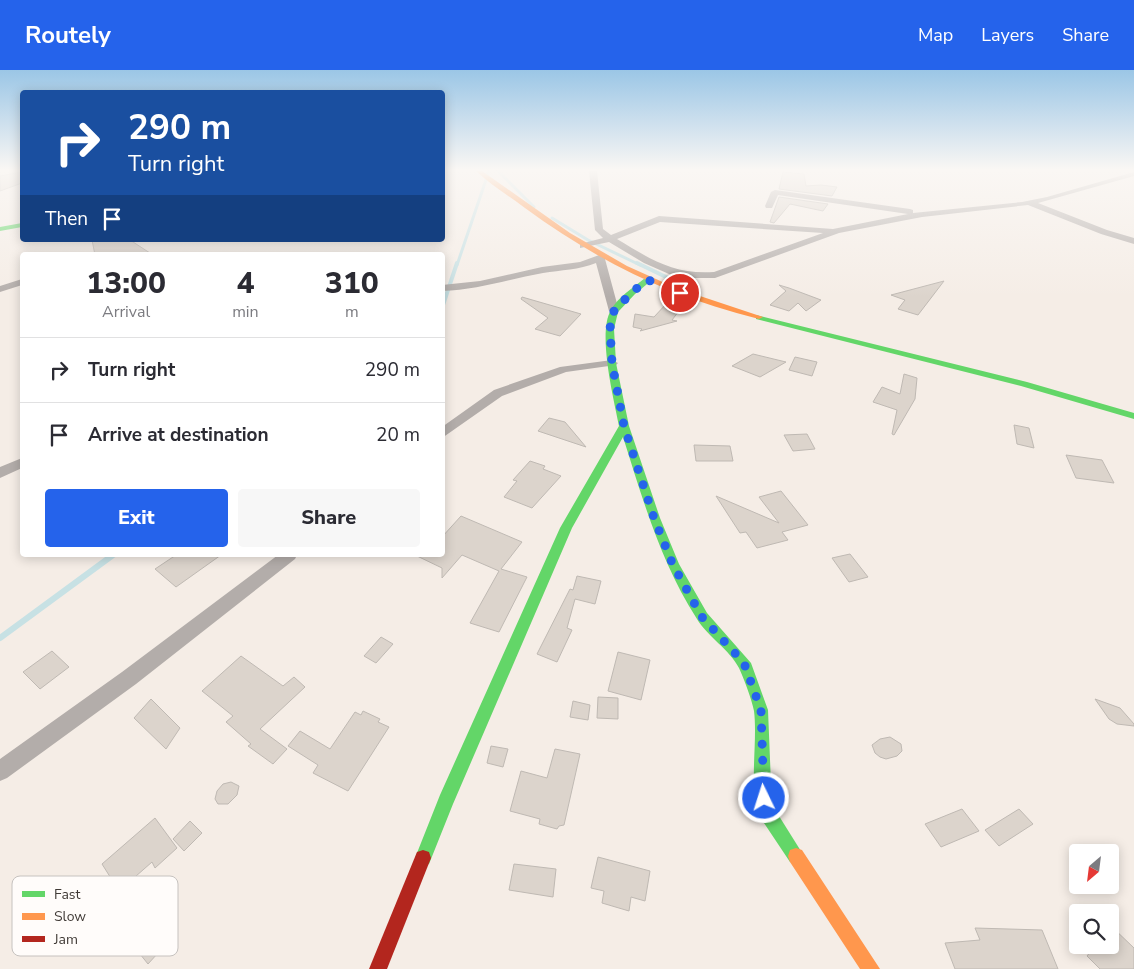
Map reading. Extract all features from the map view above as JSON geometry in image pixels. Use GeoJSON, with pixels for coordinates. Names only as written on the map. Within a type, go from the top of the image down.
{"type":"FeatureCollection","features":[{"type":"Feature","properties":{"kind":"main road"},"geometry":{"type":"LineString","coordinates":[[537,213],[601,258],[648,280],[694,298],[1016,381],[1134,416]]}},
{"type":"Feature","properties":{"kind":"main road"},"geometry":{"type":"LineString","coordinates":[[0,224],[20,220]]}},
{"type":"Feature","properties":{"kind":"main road"},"geometry":{"type":"LineString","coordinates":[[0,229],[20,225]]}},
{"type":"Feature","properties":{"kind":"main road"},"geometry":{"type":"LineString","coordinates":[[648,280],[632,292],[614,311],[610,328],[612,363],[624,426],[654,518],[673,565],[702,617],[744,663],[761,710],[763,784],[766,811],[871,969]]}},
{"type":"Feature","properties":{"kind":"main road"},"geometry":{"type":"LineString","coordinates":[[378,969],[446,801],[566,528],[624,426]]}},
{"type":"Feature","properties":{"kind":"street"},"geometry":{"type":"LineString","coordinates":[[598,213],[600,230],[610,239],[659,268],[683,276],[715,275],[837,231],[932,213]]}},
{"type":"Feature","properties":{"kind":"street"},"geometry":{"type":"LineString","coordinates":[[873,213],[874,223]]}},
{"type":"Feature","properties":{"kind":"street"},"geometry":{"type":"LineString","coordinates":[[915,213],[922,214]]}},
{"type":"Feature","properties":{"kind":"street"},"geometry":{"type":"LineString","coordinates":[[1055,213],[1134,242]]}},
{"type":"Feature","properties":{"kind":"street"},"geometry":{"type":"LineString","coordinates":[[583,246],[610,239],[658,219],[837,231]]}},
{"type":"Feature","properties":{"kind":"street"},"geometry":{"type":"LineString","coordinates":[[445,288],[458,288],[601,258],[614,311]]}},
{"type":"Feature","properties":{"kind":"street"},"geometry":{"type":"LineString","coordinates":[[0,289],[20,283]]}},
{"type":"Feature","properties":{"kind":"street"},"geometry":{"type":"LineString","coordinates":[[445,432],[498,393],[564,369],[612,363]]}},
{"type":"Feature","properties":{"kind":"street"},"geometry":{"type":"LineString","coordinates":[[0,472],[20,465]]}},
{"type":"Feature","properties":{"kind":"street"},"geometry":{"type":"LineString","coordinates":[[0,771],[128,678],[286,557]]}},
{"type":"Feature","properties":{"kind":"building"},"geometry":{"type":"Polygon","coordinates":[[[773,213],[782,213],[774,223],[770,222],[773,213]]]}},
{"type":"Feature","properties":{"kind":"building"},"geometry":{"type":"Polygon","coordinates":[[[92,242],[133,242],[148,252],[94,252],[92,242]]]}},
{"type":"Feature","properties":{"kind":"building"},"geometry":{"type":"Polygon","coordinates":[[[944,281],[918,315],[898,309],[905,300],[891,295],[944,281]]]}},
{"type":"Feature","properties":{"kind":"building"},"geometry":{"type":"Polygon","coordinates":[[[779,285],[821,300],[806,311],[798,303],[789,311],[770,305],[786,291],[779,285]]]}},
{"type":"Feature","properties":{"kind":"building"},"geometry":{"type":"Polygon","coordinates":[[[522,297],[581,314],[560,336],[535,329],[548,318],[521,299],[522,297]]]}},
{"type":"Feature","properties":{"kind":"building"},"geometry":{"type":"Polygon","coordinates":[[[667,303],[682,307],[672,320],[677,321],[640,331],[642,329],[633,327],[635,314],[654,317],[667,303]]]}},
{"type":"Feature","properties":{"kind":"building"},"geometry":{"type":"Polygon","coordinates":[[[753,354],[786,362],[760,377],[732,366],[753,354]]]}},
{"type":"Feature","properties":{"kind":"building"},"geometry":{"type":"Polygon","coordinates":[[[795,357],[817,362],[812,376],[789,370],[795,357]]]}},
{"type":"Feature","properties":{"kind":"building"},"geometry":{"type":"Polygon","coordinates":[[[904,374],[917,378],[915,399],[894,435],[892,434],[897,410],[873,402],[882,387],[900,394],[904,374]]]}},
{"type":"Feature","properties":{"kind":"building"},"geometry":{"type":"Polygon","coordinates":[[[549,418],[565,422],[586,447],[538,431],[549,418]]]}},
{"type":"Feature","properties":{"kind":"building"},"geometry":{"type":"Polygon","coordinates":[[[1014,425],[1029,428],[1034,448],[1017,444],[1014,425]]]}},
{"type":"Feature","properties":{"kind":"building"},"geometry":{"type":"Polygon","coordinates":[[[807,434],[815,449],[793,451],[784,435],[807,434]]]}},
{"type":"Feature","properties":{"kind":"building"},"geometry":{"type":"Polygon","coordinates":[[[694,445],[730,446],[733,461],[696,461],[694,445]]]}},
{"type":"Feature","properties":{"kind":"building"},"geometry":{"type":"Polygon","coordinates":[[[1066,455],[1102,460],[1114,483],[1076,478],[1066,455]]]}},
{"type":"Feature","properties":{"kind":"building"},"geometry":{"type":"Polygon","coordinates":[[[530,461],[545,466],[543,469],[561,476],[532,508],[504,497],[517,481],[513,480],[530,461]]]}},
{"type":"Feature","properties":{"kind":"building"},"geometry":{"type":"Polygon","coordinates":[[[781,491],[808,525],[782,532],[788,540],[757,548],[746,532],[740,533],[716,496],[779,523],[759,497],[781,491]]]}},
{"type":"Feature","properties":{"kind":"building"},"geometry":{"type":"Polygon","coordinates":[[[461,516],[522,542],[501,569],[527,577],[499,632],[470,623],[499,571],[462,555],[442,578],[442,568],[419,557],[445,557],[445,534],[461,516]]]}},
{"type":"Feature","properties":{"kind":"building"},"geometry":{"type":"Polygon","coordinates":[[[850,554],[868,577],[849,582],[832,558],[850,554]]]}},
{"type":"Feature","properties":{"kind":"building"},"geometry":{"type":"Polygon","coordinates":[[[173,557],[218,557],[176,587],[155,569],[173,557]]]}},
{"type":"Feature","properties":{"kind":"building"},"geometry":{"type":"Polygon","coordinates":[[[577,576],[601,581],[595,604],[575,599],[567,628],[572,630],[557,662],[537,654],[570,589],[573,590],[577,576]]]}},
{"type":"Feature","properties":{"kind":"building"},"geometry":{"type":"Polygon","coordinates":[[[381,637],[393,644],[376,663],[364,656],[381,637]]]}},
{"type":"Feature","properties":{"kind":"building"},"geometry":{"type":"Polygon","coordinates":[[[52,651],[69,667],[40,689],[23,672],[52,651]]]}},
{"type":"Feature","properties":{"kind":"building"},"geometry":{"type":"Polygon","coordinates":[[[618,652],[650,660],[641,700],[608,691],[618,652]]]}},
{"type":"Feature","properties":{"kind":"building"},"geometry":{"type":"Polygon","coordinates":[[[241,656],[283,686],[294,677],[305,687],[260,729],[287,749],[273,764],[248,746],[251,744],[226,722],[233,716],[202,691],[241,656]]]}},
{"type":"Feature","properties":{"kind":"building"},"geometry":{"type":"Polygon","coordinates":[[[598,697],[618,698],[618,719],[597,718],[598,697]]]}},
{"type":"Feature","properties":{"kind":"building"},"geometry":{"type":"Polygon","coordinates":[[[151,699],[180,728],[166,749],[134,718],[151,699]]]}},
{"type":"Feature","properties":{"kind":"building"},"geometry":{"type":"Polygon","coordinates":[[[1095,699],[1120,708],[1134,726],[1117,724],[1109,719],[1095,699]]]}},
{"type":"Feature","properties":{"kind":"building"},"geometry":{"type":"Polygon","coordinates":[[[573,701],[590,705],[588,720],[570,717],[573,701]]]}},
{"type":"Feature","properties":{"kind":"building"},"geometry":{"type":"Polygon","coordinates":[[[363,711],[380,719],[378,722],[389,727],[348,791],[313,773],[318,765],[288,746],[300,731],[330,749],[355,712],[361,715],[363,711]]]}},
{"type":"Feature","properties":{"kind":"building"},"geometry":{"type":"Polygon","coordinates":[[[890,737],[901,744],[902,751],[897,756],[886,759],[880,757],[875,753],[872,745],[880,739],[890,737]]]}},
{"type":"Feature","properties":{"kind":"building"},"geometry":{"type":"Polygon","coordinates":[[[491,746],[508,749],[503,767],[487,763],[491,746]]]}},
{"type":"Feature","properties":{"kind":"building"},"geometry":{"type":"Polygon","coordinates":[[[555,749],[580,754],[564,825],[559,826],[557,829],[539,824],[540,819],[510,811],[521,771],[547,778],[555,749]]]}},
{"type":"Feature","properties":{"kind":"building"},"geometry":{"type":"Polygon","coordinates":[[[231,782],[239,786],[237,795],[228,804],[218,804],[215,799],[217,791],[223,784],[231,782]]]}},
{"type":"Feature","properties":{"kind":"building"},"geometry":{"type":"Polygon","coordinates":[[[962,809],[979,831],[941,847],[925,824],[962,809]]]}},
{"type":"Feature","properties":{"kind":"building"},"geometry":{"type":"Polygon","coordinates":[[[1019,809],[1033,824],[999,846],[985,830],[1019,809]]]}},
{"type":"Feature","properties":{"kind":"building"},"geometry":{"type":"Polygon","coordinates":[[[155,818],[177,848],[155,868],[152,862],[136,876],[110,876],[102,864],[155,818]]]}},
{"type":"Feature","properties":{"kind":"building"},"geometry":{"type":"Polygon","coordinates":[[[190,821],[202,833],[184,851],[173,839],[190,821]]]}},
{"type":"Feature","properties":{"kind":"building"},"geometry":{"type":"Polygon","coordinates":[[[598,857],[650,871],[645,901],[631,897],[629,911],[602,903],[604,891],[591,888],[598,857]]]}},
{"type":"Feature","properties":{"kind":"building"},"geometry":{"type":"Polygon","coordinates":[[[514,864],[556,869],[553,897],[509,890],[514,864]]]}},
{"type":"Feature","properties":{"kind":"building"},"geometry":{"type":"Polygon","coordinates":[[[975,928],[1042,930],[1058,969],[955,969],[945,943],[980,940],[975,928]]]}},
{"type":"Feature","properties":{"kind":"building"},"geometry":{"type":"Polygon","coordinates":[[[1119,934],[1134,948],[1134,969],[1100,969],[1087,956],[1089,954],[1119,954],[1119,934]]]}},
{"type":"Feature","properties":{"kind":"building"},"geometry":{"type":"Polygon","coordinates":[[[142,956],[155,956],[148,964],[142,956]]]}},
{"type":"Feature","properties":{"kind":"waterway"},"geometry":{"type":"LineString","coordinates":[[457,265],[475,213]]}},
{"type":"Feature","properties":{"kind":"waterway"},"geometry":{"type":"LineString","coordinates":[[552,218],[588,240],[640,265]]}},
{"type":"Feature","properties":{"kind":"waterway"},"geometry":{"type":"LineString","coordinates":[[445,299],[457,263]]}},
{"type":"Feature","properties":{"kind":"waterway"},"geometry":{"type":"LineString","coordinates":[[637,263],[666,277]]}},
{"type":"Feature","properties":{"kind":"waterway"},"geometry":{"type":"LineString","coordinates":[[0,638],[110,557]]}},
{"type":"Feature","properties":{"kind":"traffic: fast"},"geometry":{"type":"LineString","coordinates":[[0,229],[20,225]]}},
{"type":"Feature","properties":{"kind":"traffic: fast"},"geometry":{"type":"LineString","coordinates":[[648,280],[632,292],[614,311],[610,329],[612,363],[624,426],[654,518],[673,565],[702,617],[744,663],[761,710],[763,784],[766,811],[796,856]]}},
{"type":"Feature","properties":{"kind":"traffic: fast"},"geometry":{"type":"LineString","coordinates":[[759,317],[1024,384],[1134,416]]}},
{"type":"Feature","properties":{"kind":"traffic: fast"},"geometry":{"type":"LineString","coordinates":[[423,858],[446,801],[566,528],[624,426]]}},
{"type":"Feature","properties":{"kind":"traffic: slow"},"geometry":{"type":"LineString","coordinates":[[536,213],[568,235],[624,268],[690,296],[759,317]]}},
{"type":"Feature","properties":{"kind":"traffic: slow"},"geometry":{"type":"LineString","coordinates":[[796,856],[871,969]]}},
{"type":"Feature","properties":{"kind":"traffic: jam"},"geometry":{"type":"LineString","coordinates":[[378,969],[423,858]]}},
{"type":"Feature","properties":{"kind":"route"},"geometry":{"type":"LineString","coordinates":[[680,293],[648,280],[632,292],[614,311],[610,328],[612,363],[624,426],[654,518],[673,565],[702,617],[744,663],[761,710],[764,798]]}}]}
